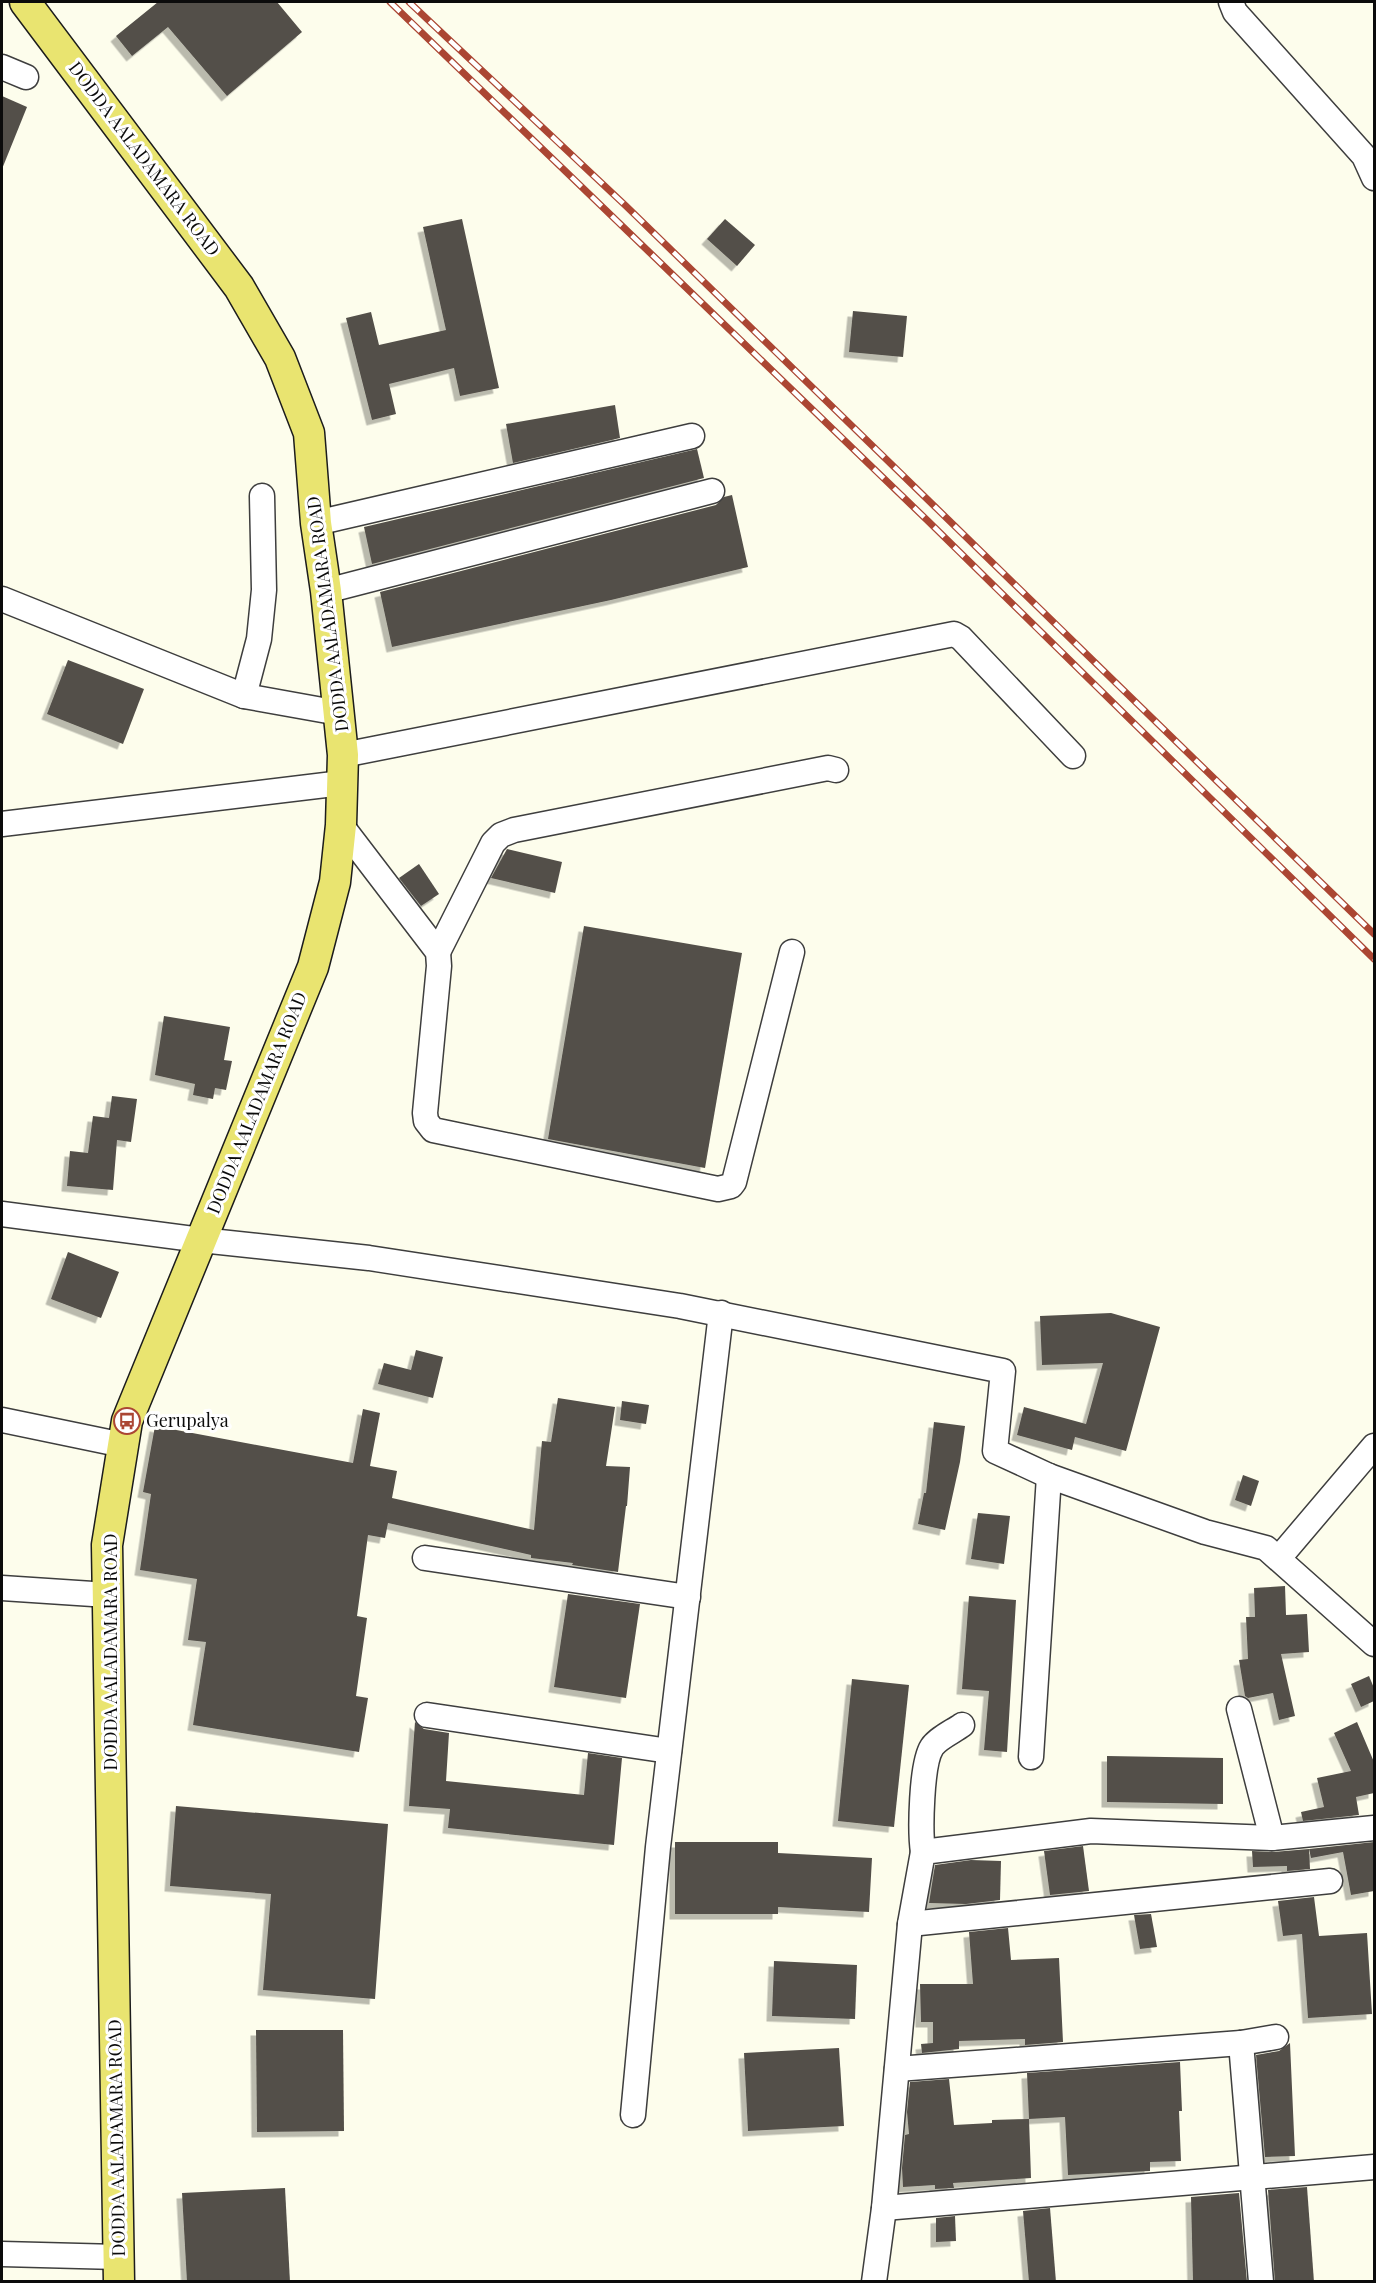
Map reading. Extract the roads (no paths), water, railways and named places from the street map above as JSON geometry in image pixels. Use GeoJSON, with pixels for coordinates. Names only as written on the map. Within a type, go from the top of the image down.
{"type":"FeatureCollection","features":[{"type":"Feature","properties":{"kind":"main road","name":"DODDA AALADAMARA ROAD"},"geometry":{"type":"LineString","coordinates":[[25,2],[239,287],[280,358],[309,433],[316,523],[326,591],[343,769],[341,825],[335,882],[313,967],[127,1421],[107,1545],[119,2269]]}},
{"type":"Feature","properties":{"kind":"street"},"geometry":{"type":"LineString","coordinates":[[1231,2],[1235,12],[1364,156],[1374,178]]}},
{"type":"Feature","properties":{"kind":"street"},"geometry":{"type":"LineString","coordinates":[[2,67],[26,77]]}},
{"type":"Feature","properties":{"kind":"street"},"geometry":{"type":"LineString","coordinates":[[316,523],[692,436]]}},
{"type":"Feature","properties":{"kind":"street"},"geometry":{"type":"LineString","coordinates":[[326,591],[712,490]]}},
{"type":"Feature","properties":{"kind":"street"},"geometry":{"type":"LineString","coordinates":[[244,696],[259,639],[264,590],[262,496]]}},
{"type":"Feature","properties":{"kind":"street"},"geometry":{"type":"LineString","coordinates":[[2,599],[244,696],[339,713]]}},
{"type":"Feature","properties":{"kind":"street"},"geometry":{"type":"LineString","coordinates":[[2,824],[343,769],[954,634],[961,638],[1073,756]]}},
{"type":"Feature","properties":{"kind":"street"},"geometry":{"type":"LineString","coordinates":[[438,952],[493,843],[501,835],[514,830],[828,768],[836,770]]}},
{"type":"Feature","properties":{"kind":"street"},"geometry":{"type":"LineString","coordinates":[[341,825],[438,952],[440,966],[425,1113],[429,1126],[434,1130],[718,1189],[731,1186],[734,1182],[792,952]]}},
{"type":"Feature","properties":{"kind":"street"},"geometry":{"type":"LineString","coordinates":[[2,1214],[201,1240],[369,1258],[721,1313],[1003,1371],[995,1451],[1049,1476],[1205,1532],[1266,1548],[1374,1644]]}},
{"type":"Feature","properties":{"kind":"street"},"geometry":{"type":"LineString","coordinates":[[633,2115],[669,1751],[721,1313]]}},
{"type":"Feature","properties":{"kind":"street"},"geometry":{"type":"LineString","coordinates":[[2,1420],[123,1445]]}},
{"type":"Feature","properties":{"kind":"street"},"geometry":{"type":"LineString","coordinates":[[1279,1558],[1374,1446]]}},
{"type":"Feature","properties":{"kind":"street"},"geometry":{"type":"LineString","coordinates":[[1031,1757],[1049,1476]]}},
{"type":"Feature","properties":{"kind":"street"},"geometry":{"type":"LineString","coordinates":[[425,1558],[688,1597]]}},
{"type":"Feature","properties":{"kind":"street"},"geometry":{"type":"LineString","coordinates":[[2,1587],[108,1595]]}},
{"type":"Feature","properties":{"kind":"street"},"geometry":{"type":"LineString","coordinates":[[1239,1709],[1272,1838]]}},
{"type":"Feature","properties":{"kind":"street"},"geometry":{"type":"LineString","coordinates":[[427,1715],[669,1751]]}},
{"type":"Feature","properties":{"kind":"street"},"geometry":{"type":"LineString","coordinates":[[874,2282],[884,2208],[910,1924],[923,1852],[921,1830],[926,1770],[933,1746],[962,1725]]}},
{"type":"Feature","properties":{"kind":"street"},"geometry":{"type":"LineString","coordinates":[[923,1852],[1091,1831],[1272,1838],[1374,1828]]}},
{"type":"Feature","properties":{"kind":"street"},"geometry":{"type":"LineString","coordinates":[[910,1924],[1330,1881]]}},
{"type":"Feature","properties":{"kind":"street"},"geometry":{"type":"LineString","coordinates":[[897,2069],[1241,2043],[1276,2037]]}},
{"type":"Feature","properties":{"kind":"street"},"geometry":{"type":"LineString","coordinates":[[1241,2043],[1261,2282]]}},
{"type":"Feature","properties":{"kind":"street"},"geometry":{"type":"LineString","coordinates":[[884,2208],[1374,2167]]}},
{"type":"Feature","properties":{"kind":"street"},"geometry":{"type":"LineString","coordinates":[[2,2254],[119,2269]]}},
{"type":"Feature","properties":{"kind":"railway"},"geometry":{"type":"LineString","coordinates":[[390,2],[928,521],[1374,959]]}},
{"type":"Feature","properties":{"kind":"railway"},"geometry":{"type":"LineString","coordinates":[[409,2],[626,206],[1374,934]]}},
{"type":"Feature","properties":{"kind":"place","name":"Gerupalya"},"geometry":{"type":"Point","coordinates":[127,1421]}}]}
